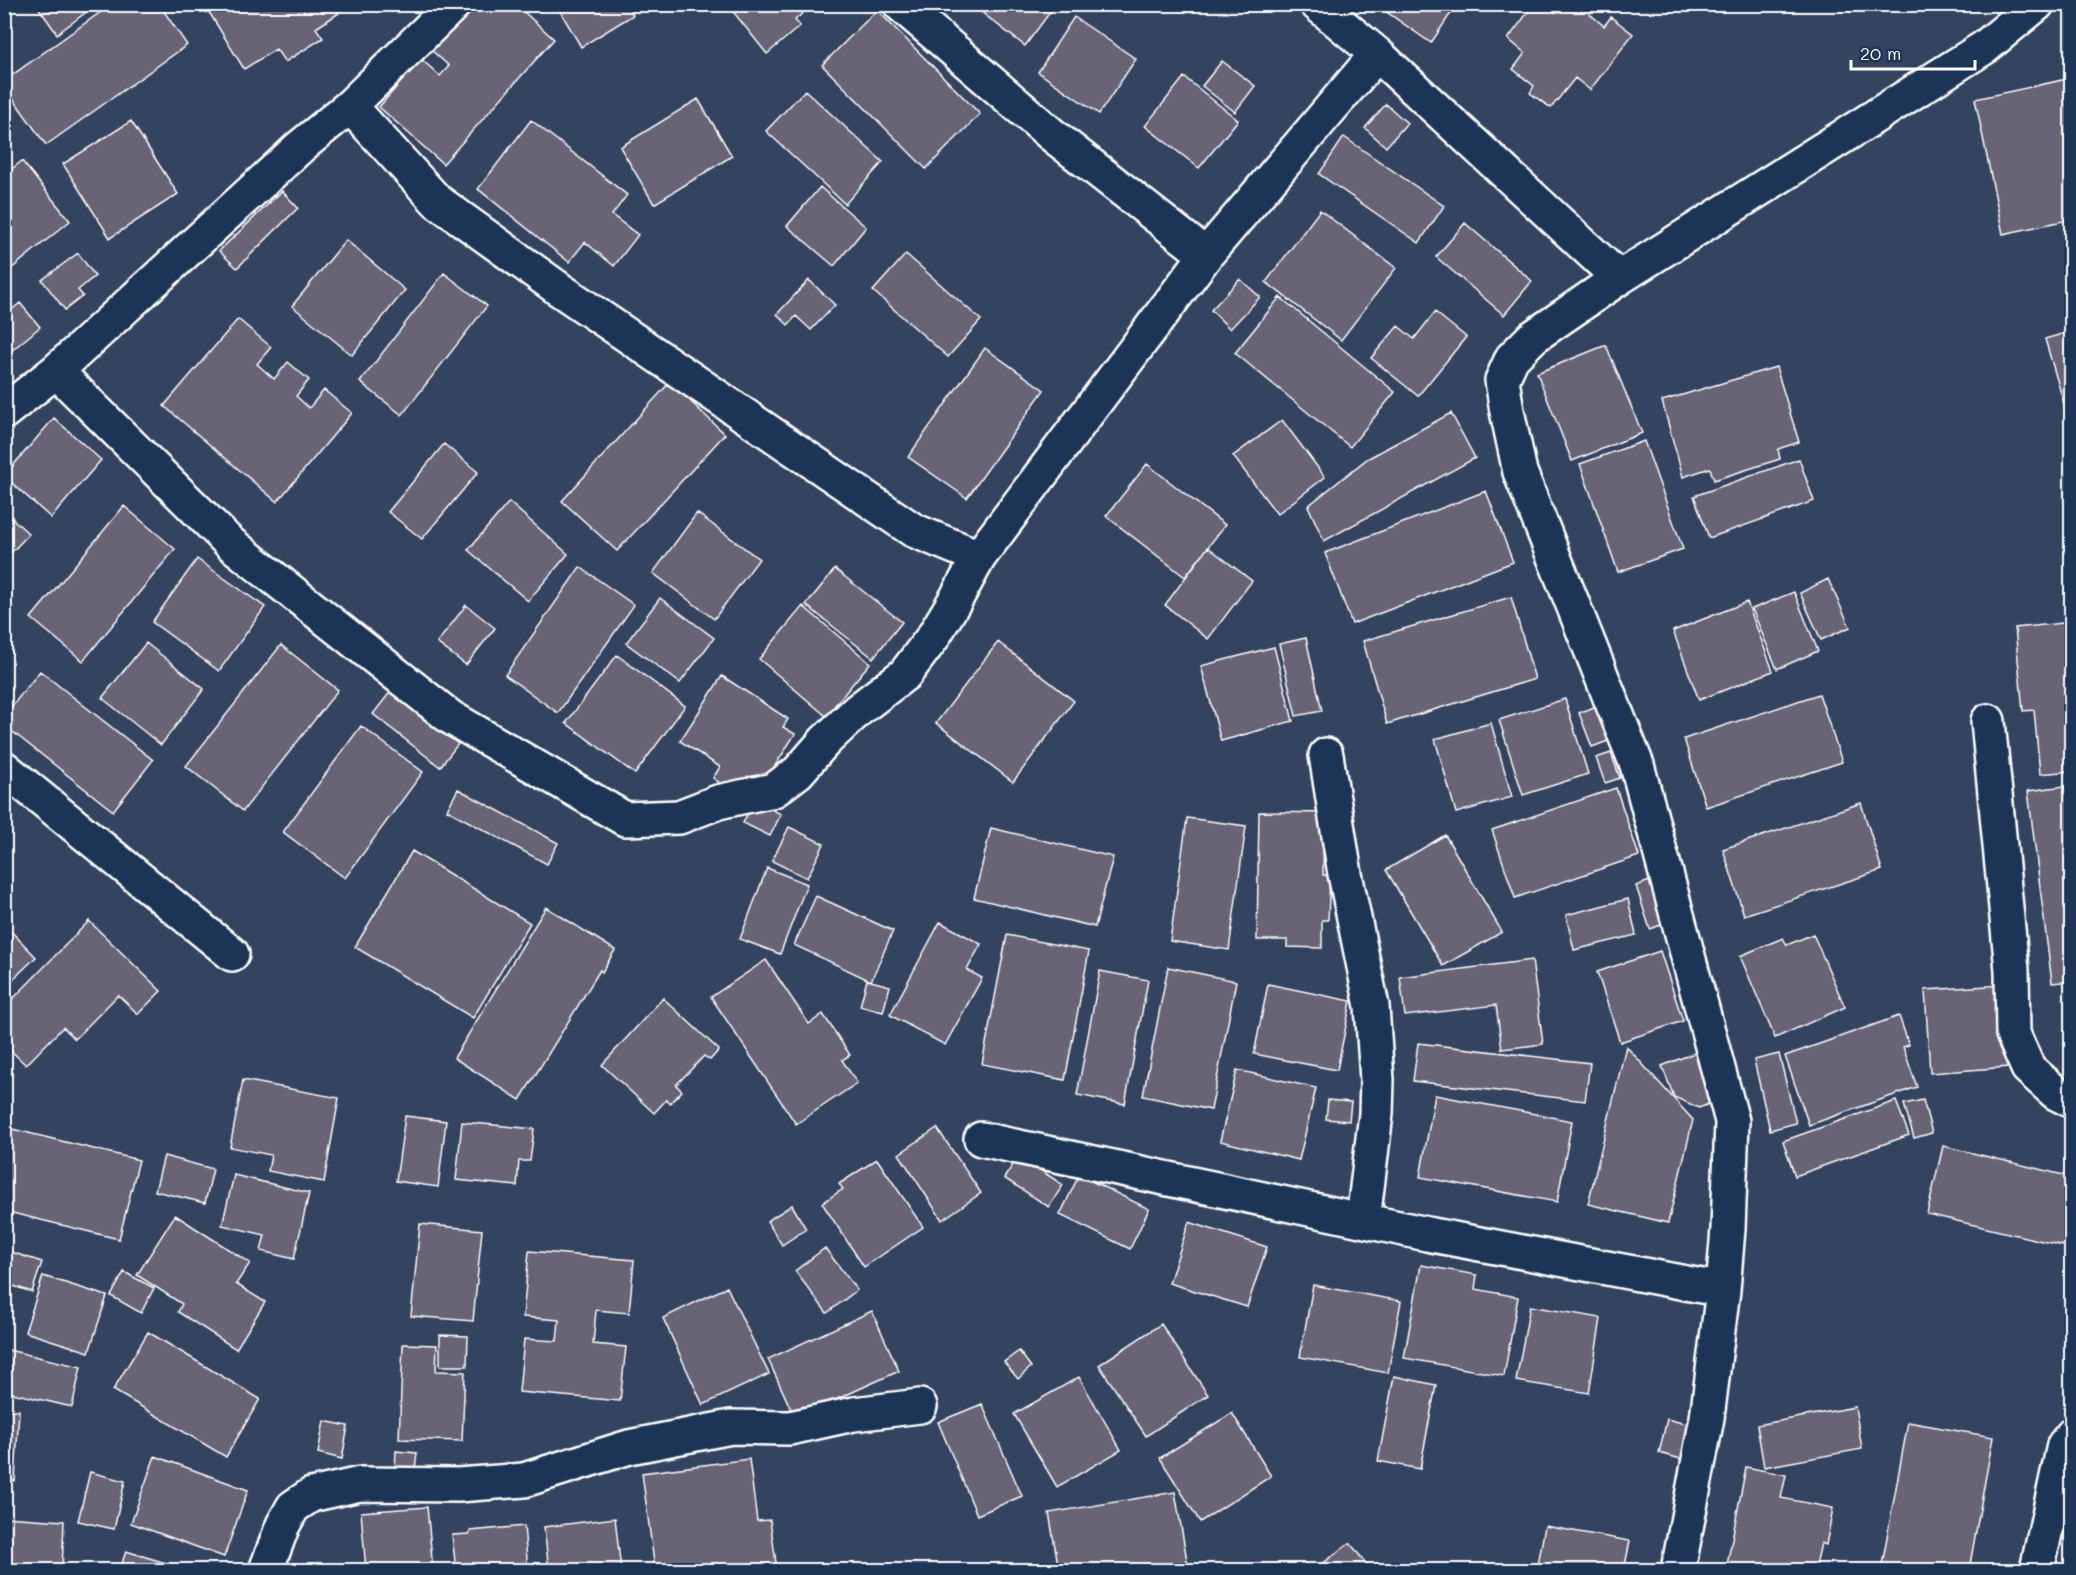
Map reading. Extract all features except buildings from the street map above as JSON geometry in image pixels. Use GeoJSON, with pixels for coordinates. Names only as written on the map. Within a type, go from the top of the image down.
{"type":"FeatureCollection","features":[{"type":"Feature","properties":{"kind":"street"},"geometry":{"type":"LineString","coordinates":[[4,412],[56,371],[300,147],[350,106],[454,4]]}},
{"type":"Feature","properties":{"kind":"street"},"geometry":{"type":"LineString","coordinates":[[900,4],[1051,134],[1206,255]]}},
{"type":"Feature","properties":{"kind":"street"},"geometry":{"type":"LineString","coordinates":[[1317,4],[1377,54],[1619,278]]}},
{"type":"Feature","properties":{"kind":"street"},"geometry":{"type":"LineString","coordinates":[[1678,1570],[1707,1418],[1723,1290],[1732,1121],[1637,765],[1520,472],[1502,380],[1512,357],[1533,337],[1619,278],[1985,47],[2037,4]]}},
{"type":"Feature","properties":{"kind":"street"},"geometry":{"type":"LineString","coordinates":[[56,371],[230,543],[441,710],[625,819],[679,817],[718,802],[774,790],[798,772],[825,741],[858,710],[905,674],[933,638],[979,557],[1206,255],[1377,54]]}},
{"type":"Feature","properties":{"kind":"street"},"geometry":{"type":"LineString","coordinates":[[350,106],[437,201],[559,289],[913,530],[979,557]]}},
{"type":"Feature","properties":{"kind":"street"},"geometry":{"type":"LineString","coordinates":[[1988,721],[2012,970],[2013,1034],[2028,1068],[2056,1093],[2072,1101]]}},
{"type":"Feature","properties":{"kind":"street"},"geometry":{"type":"LineString","coordinates":[[1326,755],[1345,873],[1372,1006],[1377,1091],[1363,1220]]}},
{"type":"Feature","properties":{"kind":"street"},"geometry":{"type":"LineString","coordinates":[[4,768],[232,954]]}},
{"type":"Feature","properties":{"kind":"street"},"geometry":{"type":"LineString","coordinates":[[981,1139],[1363,1220],[1723,1290]]}},
{"type":"Feature","properties":{"kind":"street"},"geometry":{"type":"LineString","coordinates":[[266,1570],[293,1507],[311,1495],[360,1484],[458,1485],[524,1480],[629,1447],[731,1426],[790,1428],[854,1414],[920,1406]]}},
{"type":"Feature","properties":{"kind":"street"},"geometry":{"type":"LineString","coordinates":[[2037,1570],[2064,1445],[2072,1435]]}}]}
